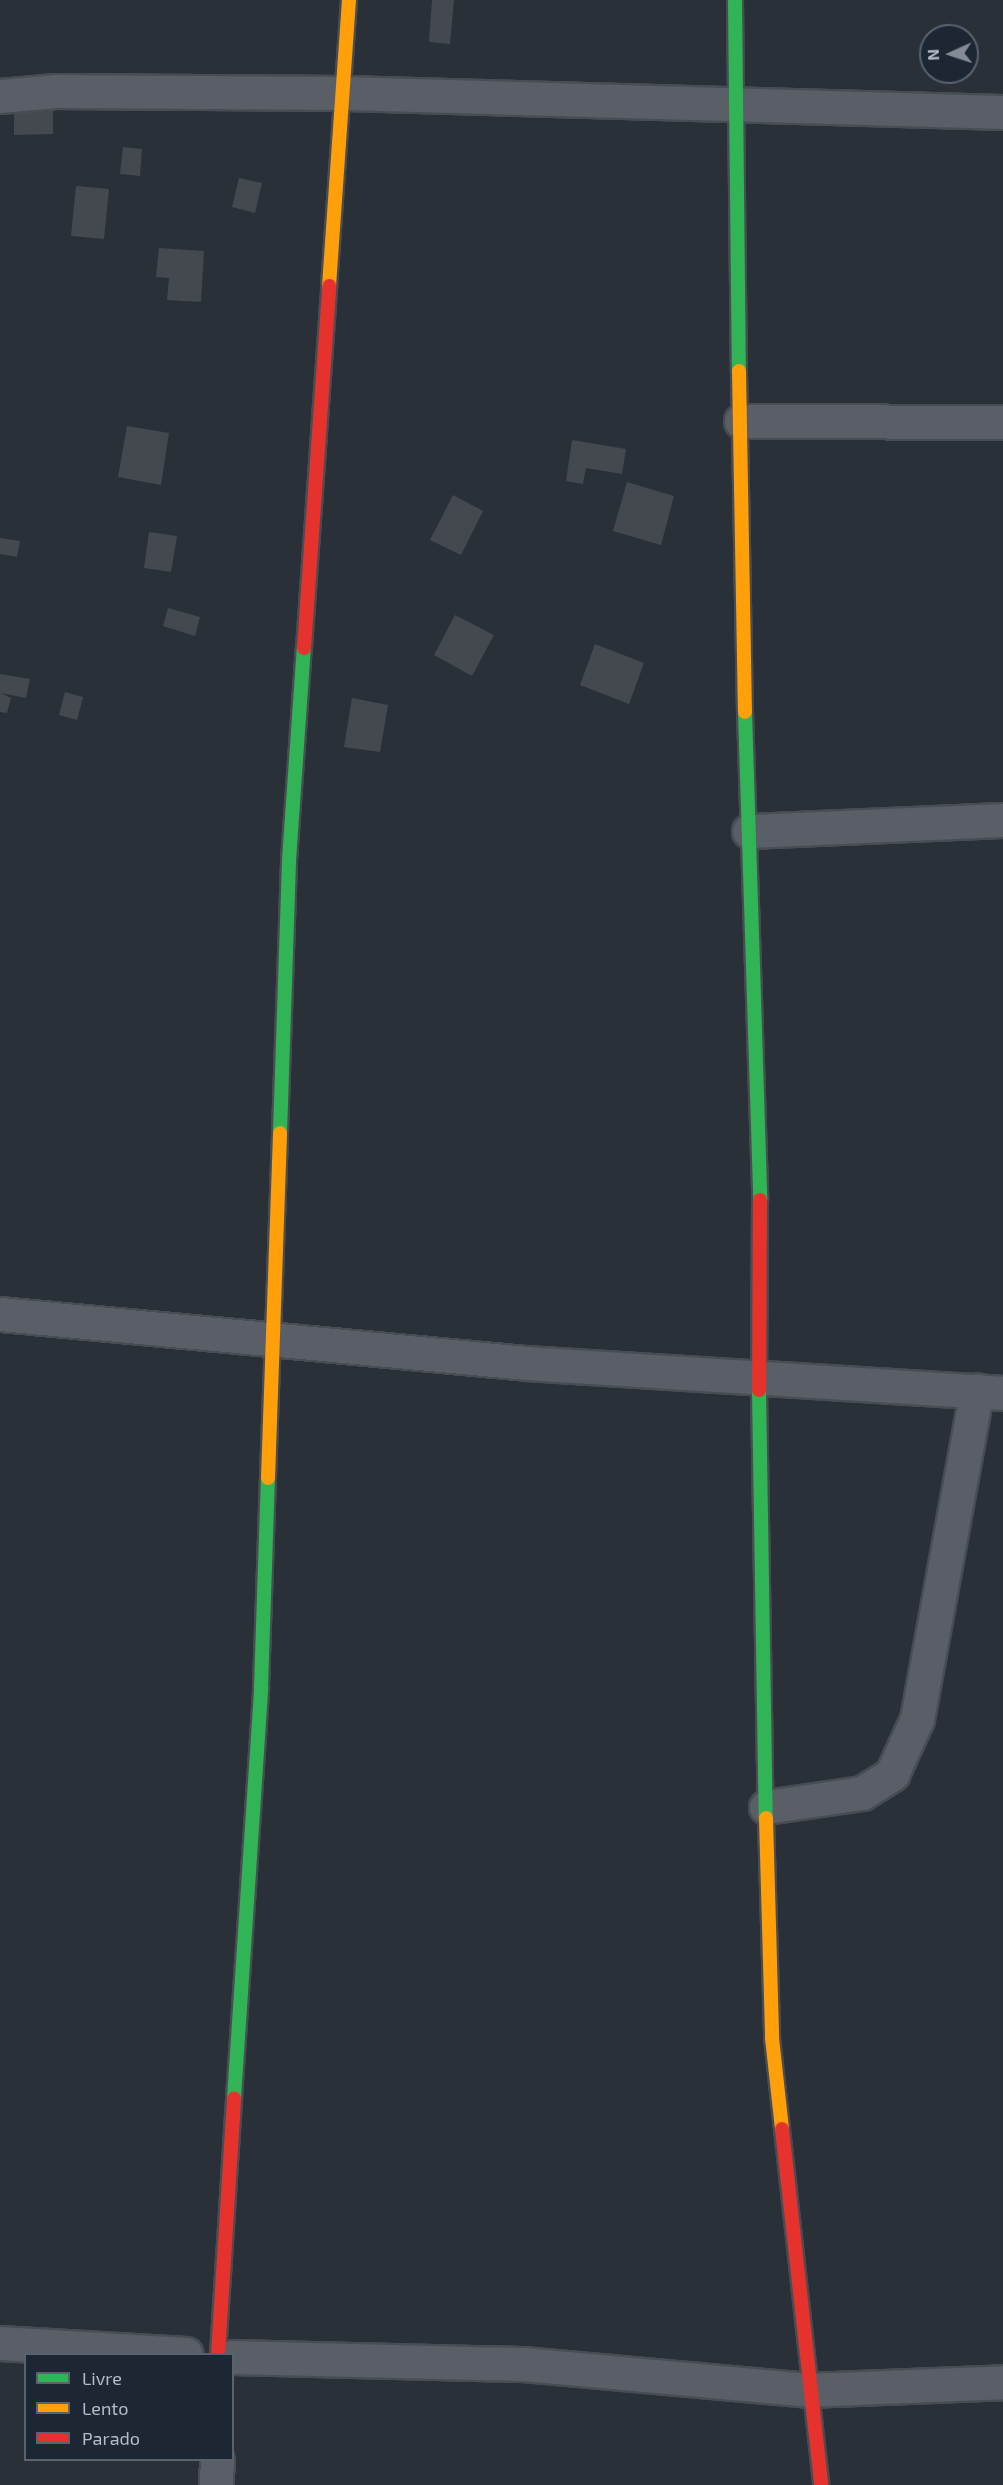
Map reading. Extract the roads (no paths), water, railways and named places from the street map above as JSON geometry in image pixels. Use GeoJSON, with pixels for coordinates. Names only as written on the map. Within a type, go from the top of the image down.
{"type":"FeatureCollection","features":[{"type":"Feature","properties":{"kind":"street"},"geometry":{"type":"LineString","coordinates":[[218,2353],[261,1687],[271,1338],[289,860],[346,93],[349,0]]}},
{"type":"Feature","properties":{"kind":"street"},"geometry":{"type":"LineString","coordinates":[[735,0],[749,831],[761,1128],[756,1378],[772,2038],[808,2390],[821,2485]]}},
{"type":"Feature","properties":{"kind":"street"},"geometry":{"type":"LineString","coordinates":[[0,96],[56,91],[346,93],[737,102],[1003,112]]}},
{"type":"Feature","properties":{"kind":"street"},"geometry":{"type":"LineString","coordinates":[[741,421],[1003,422]]}},
{"type":"Feature","properties":{"kind":"street"},"geometry":{"type":"LineString","coordinates":[[749,831],[1003,820]]}},
{"type":"Feature","properties":{"kind":"street"},"geometry":{"type":"LineString","coordinates":[[0,1314],[756,1378],[990,1391],[916,1719],[892,1774],[862,1793],[766,1807]]}},
{"type":"Feature","properties":{"kind":"street"},"geometry":{"type":"LineString","coordinates":[[0,2343],[155,2353]]}},
{"type":"Feature","properties":{"kind":"street"},"geometry":{"type":"LineString","coordinates":[[234,2357],[523,2364],[808,2390],[1003,2382]]}},
{"type":"Feature","properties":{"kind":"street"},"geometry":{"type":"LineString","coordinates":[[216,2485],[217,2461]]}}]}
